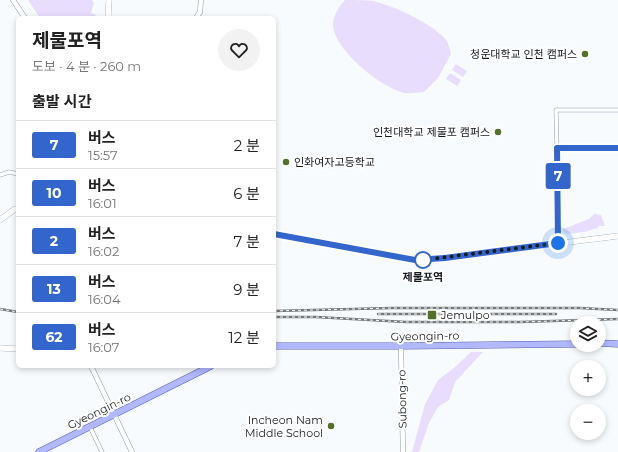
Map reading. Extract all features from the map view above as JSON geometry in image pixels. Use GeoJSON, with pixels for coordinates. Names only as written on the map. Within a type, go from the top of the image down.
{"type":"FeatureCollection","features":[{"type":"Feature","properties":{"kind":"main road"},"geometry":{"type":"LineString","coordinates":[[108,16],[109,0]]}},
{"type":"Feature","properties":{"kind":"main road"},"geometry":{"type":"LineString","coordinates":[[0,220],[16,208]]}},
{"type":"Feature","properties":{"kind":"main road"},"geometry":{"type":"LineString","coordinates":[[276,234],[415,260],[445,258],[618,236]]}},
{"type":"Feature","properties":{"kind":"main road"},"geometry":{"type":"LineString","coordinates":[[606,343],[618,344]]}},
{"type":"Feature","properties":{"kind":"main road","name":"Gyeongin-ro"},"geometry":{"type":"LineString","coordinates":[[276,346],[570,344]]}},
{"type":"Feature","properties":{"kind":"main road"},"geometry":{"type":"LineString","coordinates":[[0,348],[16,349]]}},
{"type":"Feature","properties":{"kind":"main road","name":"Gyeongin-ro"},"geometry":{"type":"LineString","coordinates":[[39,452],[207,368]]}},
{"type":"Feature","properties":{"kind":"street"},"geometry":{"type":"LineString","coordinates":[[13,0],[24,16]]}},
{"type":"Feature","properties":{"kind":"street"},"geometry":{"type":"LineString","coordinates":[[197,16],[200,12],[201,0]]}},
{"type":"Feature","properties":{"kind":"street"},"geometry":{"type":"LineString","coordinates":[[558,243],[556,110],[618,110]]}},
{"type":"Feature","properties":{"kind":"street"},"geometry":{"type":"LineString","coordinates":[[557,148],[618,148]]}},
{"type":"Feature","properties":{"kind":"street"},"geometry":{"type":"LineString","coordinates":[[0,175],[9,172],[16,174]]}},
{"type":"Feature","properties":{"kind":"street","name":"Subong-ro"},"geometry":{"type":"LineString","coordinates":[[401,346],[403,452]]}},
{"type":"Feature","properties":{"kind":"street"},"geometry":{"type":"LineString","coordinates":[[92,368],[132,452]]}},
{"type":"Feature","properties":{"kind":"street"},"geometry":{"type":"LineString","coordinates":[[90,427],[102,452]]}},
{"type":"Feature","properties":{"kind":"shaded area"},"geometry":{"type":"Polygon","coordinates":[[[28,0],[92,0],[94,3],[91,13],[96,15],[95,16],[39,16],[28,0]]]}},
{"type":"Feature","properties":{"kind":"shaded area"},"geometry":{"type":"Polygon","coordinates":[[[345,0],[363,0],[382,3],[412,16],[432,27],[446,40],[451,54],[438,78],[424,92],[406,93],[385,84],[360,66],[350,56],[335,34],[333,24],[335,14],[345,0]]]}},
{"type":"Feature","properties":{"kind":"shaded area"},"geometry":{"type":"Polygon","coordinates":[[[456,64],[467,71],[463,77],[452,70],[456,64]]]}},
{"type":"Feature","properties":{"kind":"shaded area"},"geometry":{"type":"Polygon","coordinates":[[[450,73],[461,80],[457,86],[446,79],[450,73]]]}},
{"type":"Feature","properties":{"kind":"shaded area"},"geometry":{"type":"Polygon","coordinates":[[[594,214],[601,215],[605,226],[598,226],[598,228],[584,232],[567,234],[563,231],[563,229],[589,219],[594,214]]]}},
{"type":"Feature","properties":{"kind":"shaded area"},"geometry":{"type":"Polygon","coordinates":[[[471,352],[483,352],[455,382],[449,400],[438,407],[429,423],[419,452],[412,452],[425,404],[438,380],[454,368],[471,352]]]}},
{"type":"Feature","properties":{"kind":"railway"},"geometry":{"type":"LineString","coordinates":[[276,311],[392,308],[580,308],[618,310]]}},
{"type":"Feature","properties":{"kind":"railway"},"geometry":{"type":"LineString","coordinates":[[0,309],[16,312]]}},
{"type":"Feature","properties":{"kind":"railway"},"geometry":{"type":"LineString","coordinates":[[378,314],[556,314]]}},
{"type":"Feature","properties":{"kind":"railway"},"geometry":{"type":"LineString","coordinates":[[276,317],[316,317],[406,322],[520,322],[618,319]]}},
{"type":"Feature","properties":{"kind":"bus line","name":"7"},"geometry":{"type":"LineString","coordinates":[[276,234],[415,260],[445,258],[558,243],[557,148],[618,148]]}},
{"type":"Feature","properties":{"kind":"place","name":"청운대학교 인천 캠퍼스"},"geometry":{"type":"Point","coordinates":[585,54]}},
{"type":"Feature","properties":{"kind":"place","name":"인천대학교 제물포 캠퍼스"},"geometry":{"type":"Point","coordinates":[498,132]}},
{"type":"Feature","properties":{"kind":"place","name":"인화여자고등학교"},"geometry":{"type":"Point","coordinates":[286,162]}},
{"type":"Feature","properties":{"kind":"place","name":"제물포역"},"geometry":{"type":"Point","coordinates":[423,260]}},
{"type":"Feature","properties":{"kind":"place","name":"Jemulpo"},"geometry":{"type":"Point","coordinates":[432,315]}},
{"type":"Feature","properties":{"kind":"place","name":"Incheon Nam Middle School"},"geometry":{"type":"Point","coordinates":[331,426]}},
{"type":"Feature","properties":{"kind":"route"},"geometry":{"type":"LineString","coordinates":[[423,260],[558,243]]}}]}
